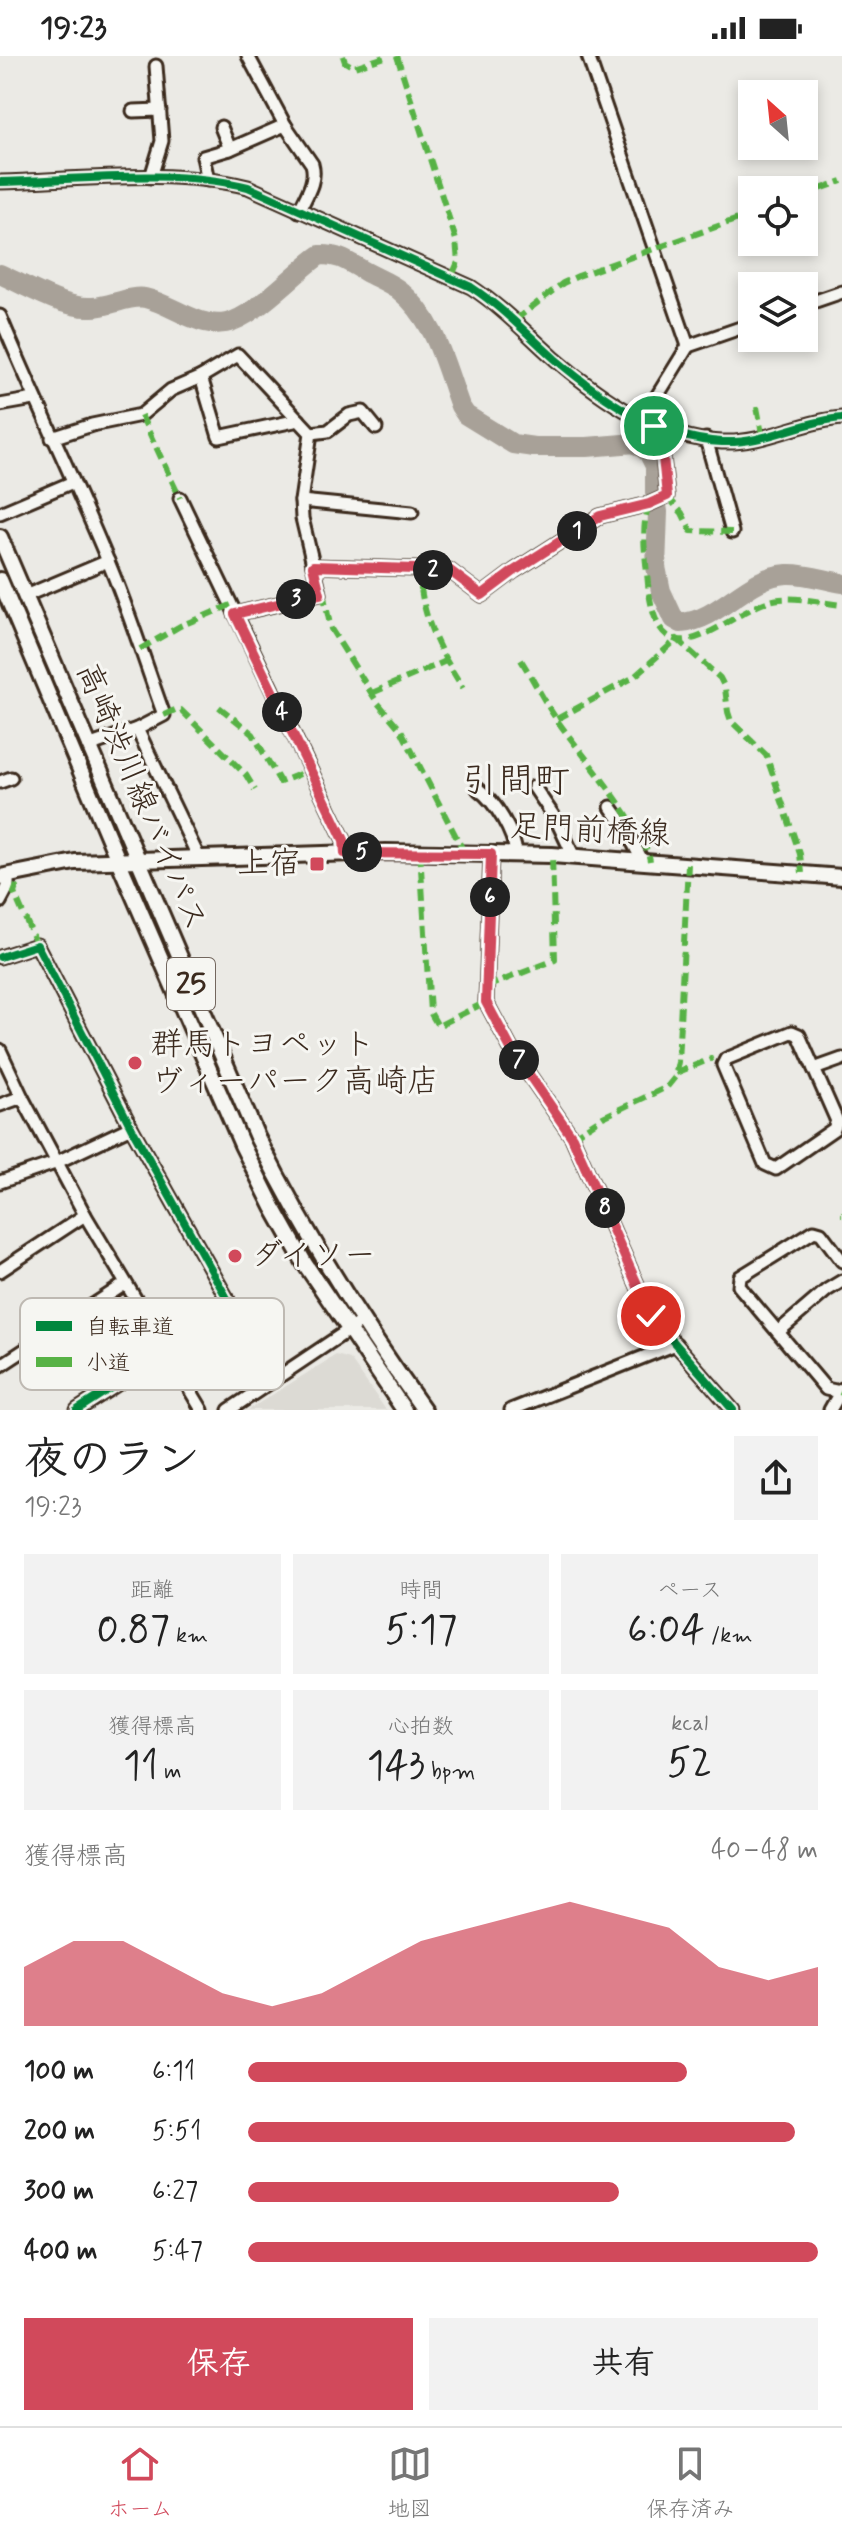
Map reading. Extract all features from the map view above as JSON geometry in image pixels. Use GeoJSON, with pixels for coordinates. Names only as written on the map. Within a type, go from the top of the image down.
{"type":"FeatureCollection","features":[{"type":"Feature","properties":{"kind":"main road","name":"高崎渋川線バイパス"},"geometry":{"type":"LineString","coordinates":[[0,537],[257,1137],[289,1202],[362,1321],[424,1410]]}},
{"type":"Feature","properties":{"kind":"main road","name":"高崎渋川線バイパス"},"geometry":{"type":"LineString","coordinates":[[0,580],[5,607],[242,1145],[305,1264],[404,1410]]}},
{"type":"Feature","properties":{"kind":"main road","name":"足門前橋線"},"geometry":{"type":"LineString","coordinates":[[4,876],[75,862],[345,853],[516,854],[642,860],[842,877]]}},
{"type":"Feature","properties":{"kind":"street"},"geometry":{"type":"LineString","coordinates":[[248,56],[314,171],[299,211]]}},
{"type":"Feature","properties":{"kind":"street"},"geometry":{"type":"LineString","coordinates":[[588,56],[688,346]]}},
{"type":"Feature","properties":{"kind":"street"},"geometry":{"type":"LineString","coordinates":[[151,177],[162,141],[156,66]]}},
{"type":"Feature","properties":{"kind":"street"},"geometry":{"type":"LineString","coordinates":[[133,111],[160,110]]}},
{"type":"Feature","properties":{"kind":"street"},"geometry":{"type":"LineString","coordinates":[[208,180],[203,157],[285,125]]}},
{"type":"Feature","properties":{"kind":"street"},"geometry":{"type":"LineString","coordinates":[[221,127],[230,149]]}},
{"type":"Feature","properties":{"kind":"street"},"geometry":{"type":"LineString","coordinates":[[0,182],[151,177],[208,180],[248,187],[471,287],[520,324],[585,383],[660,428],[722,442],[763,439],[822,420],[842,418]]}},
{"type":"Feature","properties":{"kind":"street"},"geometry":{"type":"LineString","coordinates":[[818,300],[842,292]]}},
{"type":"Feature","properties":{"kind":"street"},"geometry":{"type":"LineString","coordinates":[[0,316],[108,561],[164,715],[137,729],[88,746]]}},
{"type":"Feature","properties":{"kind":"street"},"geometry":{"type":"LineString","coordinates":[[643,419],[688,346],[738,329]]}},
{"type":"Feature","properties":{"kind":"street"},"geometry":{"type":"LineString","coordinates":[[52,438],[92,425],[141,415],[171,390],[238,355],[311,433]]}},
{"type":"Feature","properties":{"kind":"street"},"geometry":{"type":"LineString","coordinates":[[201,377],[219,437],[299,420]]}},
{"type":"Feature","properties":{"kind":"street"},"geometry":{"type":"LineString","coordinates":[[0,405],[34,399]]}},
{"type":"Feature","properties":{"kind":"street"},"geometry":{"type":"LineString","coordinates":[[311,433],[328,431],[356,411],[363,412],[376,428]]}},
{"type":"Feature","properties":{"kind":"street"},"geometry":{"type":"LineString","coordinates":[[313,566],[449,570],[482,595],[600,516],[649,504],[667,496],[660,428]]}},
{"type":"Feature","properties":{"kind":"street"},"geometry":{"type":"LineString","coordinates":[[235,614],[320,594],[301,501],[311,433]]}},
{"type":"Feature","properties":{"kind":"street"},"geometry":{"type":"LineString","coordinates":[[706,439],[732,532]]}},
{"type":"Feature","properties":{"kind":"street"},"geometry":{"type":"LineString","coordinates":[[0,513],[73,482]]}},
{"type":"Feature","properties":{"kind":"street"},"geometry":{"type":"LineString","coordinates":[[180,498],[344,840],[345,853]]}},
{"type":"Feature","properties":{"kind":"street"},"geometry":{"type":"LineString","coordinates":[[301,501],[412,512]]}},
{"type":"Feature","properties":{"kind":"street"},"geometry":{"type":"LineString","coordinates":[[25,596],[108,561]]}},
{"type":"Feature","properties":{"kind":"street"},"geometry":{"type":"LineString","coordinates":[[137,729],[199,858]]}},
{"type":"Feature","properties":{"kind":"street"},"geometry":{"type":"LineString","coordinates":[[534,787],[557,821],[574,857]]}},
{"type":"Feature","properties":{"kind":"street"},"geometry":{"type":"LineString","coordinates":[[478,789],[487,796],[514,841],[516,854]]}},
{"type":"Feature","properties":{"kind":"street"},"geometry":{"type":"LineString","coordinates":[[611,807],[642,860]]}},
{"type":"Feature","properties":{"kind":"street"},"geometry":{"type":"LineString","coordinates":[[491,854],[486,1002],[510,1047],[572,1137],[651,1316],[733,1410]]}},
{"type":"Feature","properties":{"kind":"street"},"geometry":{"type":"LineString","coordinates":[[0,902],[8,887],[4,876]]}},
{"type":"Feature","properties":{"kind":"street"},"geometry":{"type":"LineString","coordinates":[[0,957],[37,945],[131,1127],[227,1298]]}},
{"type":"Feature","properties":{"kind":"street"},"geometry":{"type":"LineString","coordinates":[[792,1032],[799,1035],[814,1069],[837,1121],[834,1129],[776,1169],[765,1164],[723,1065],[726,1059],[792,1032]]}},
{"type":"Feature","properties":{"kind":"street"},"geometry":{"type":"LineString","coordinates":[[0,1050],[55,1163],[134,1298]]}},
{"type":"Feature","properties":{"kind":"street"},"geometry":{"type":"LineString","coordinates":[[814,1069],[842,1059]]}},
{"type":"Feature","properties":{"kind":"street"},"geometry":{"type":"LineString","coordinates":[[0,1105],[22,1097]]}},
{"type":"Feature","properties":{"kind":"street"},"geometry":{"type":"LineString","coordinates":[[0,1182],[55,1163],[131,1127]]}},
{"type":"Feature","properties":{"kind":"street"},"geometry":{"type":"LineString","coordinates":[[0,1271],[85,1215]]}},
{"type":"Feature","properties":{"kind":"street"},"geometry":{"type":"LineString","coordinates":[[830,1410],[841,1390],[826,1389],[739,1286],[740,1277],[814,1231],[821,1233],[842,1261]]}},
{"type":"Feature","properties":{"kind":"street"},"geometry":{"type":"LineString","coordinates":[[778,1332],[842,1281]]}},
{"type":"Feature","properties":{"kind":"street"},"geometry":{"type":"LineString","coordinates":[[104,1298],[125,1284]]}},
{"type":"Feature","properties":{"kind":"street"},"geometry":{"type":"LineString","coordinates":[[284,1373],[362,1321]]}},
{"type":"Feature","properties":{"kind":"street"},"geometry":{"type":"LineString","coordinates":[[511,1410],[676,1344]]}},
{"type":"Feature","properties":{"kind":"street"},"geometry":{"type":"LineString","coordinates":[[0,1366],[20,1353]]}},
{"type":"Feature","properties":{"kind":"street"},"geometry":{"type":"LineString","coordinates":[[77,1410],[107,1390]]}},
{"type":"Feature","properties":{"kind":"street"},"geometry":{"type":"LineString","coordinates":[[190,1390],[202,1410]]}},
{"type":"Feature","properties":{"kind":"street"},"geometry":{"type":"LineString","coordinates":[[229,1410],[259,1390]]}},
{"type":"Feature","properties":{"kind":"shaded area"},"geometry":{"type":"Polygon","coordinates":[[[336,1355],[350,1359],[386,1410],[248,1410],[336,1355]]]}},
{"type":"Feature","properties":{"kind":"waterway"},"geometry":{"type":"LineString","coordinates":[[0,274],[45,295],[81,307],[145,298],[215,324],[226,323],[249,313],[320,255],[339,258],[392,285],[412,302],[437,343],[466,415],[513,444],[587,447],[635,443],[648,452],[655,466],[658,512],[656,567],[661,591],[674,619],[681,623],[695,620],[772,577],[800,575],[842,583]]}},
{"type":"Feature","properties":{"kind":"marked path"},"geometry":{"type":"LineString","coordinates":[[343,56],[345,62],[354,67],[388,56]]}},
{"type":"Feature","properties":{"kind":"marked path"},"geometry":{"type":"LineString","coordinates":[[397,56],[456,240],[458,262],[451,278]]}},
{"type":"Feature","properties":{"kind":"marked path"},"geometry":{"type":"LineString","coordinates":[[818,190],[842,181]]}},
{"type":"Feature","properties":{"kind":"marked path"},"geometry":{"type":"LineString","coordinates":[[515,320],[563,283],[578,276],[738,219]]}},
{"type":"Feature","properties":{"kind":"marked path"},"geometry":{"type":"LineString","coordinates":[[757,407],[763,439]]}},
{"type":"Feature","properties":{"kind":"marked path"},"geometry":{"type":"LineString","coordinates":[[141,415],[180,498]]}},
{"type":"Feature","properties":{"kind":"marked path"},"geometry":{"type":"LineString","coordinates":[[667,496],[682,513],[691,531],[732,532]]}},
{"type":"Feature","properties":{"kind":"marked path"},"geometry":{"type":"LineString","coordinates":[[649,504],[644,533],[648,584],[655,618],[667,635],[682,640],[700,636],[761,604],[780,599],[842,605]]}},
{"type":"Feature","properties":{"kind":"marked path"},"geometry":{"type":"LineString","coordinates":[[419,569],[423,602],[432,632],[463,688]]}},
{"type":"Feature","properties":{"kind":"marked path"},"geometry":{"type":"LineString","coordinates":[[320,594],[324,597],[331,629],[377,702],[401,730],[465,854]]}},
{"type":"Feature","properties":{"kind":"marked path"},"geometry":{"type":"LineString","coordinates":[[140,649],[180,626],[231,605]]}},
{"type":"Feature","properties":{"kind":"marked path"},"geometry":{"type":"LineString","coordinates":[[557,719],[634,677],[677,639],[720,678],[731,721],[766,755],[800,854],[802,873]]}},
{"type":"Feature","properties":{"kind":"marked path"},"geometry":{"type":"LineString","coordinates":[[521,660],[559,723],[625,812],[650,861]]}},
{"type":"Feature","properties":{"kind":"marked path"},"geometry":{"type":"LineString","coordinates":[[372,693],[446,661]]}},
{"type":"Feature","properties":{"kind":"marked path"},"geometry":{"type":"LineString","coordinates":[[219,707],[253,734],[280,782],[310,770]]}},
{"type":"Feature","properties":{"kind":"marked path"},"geometry":{"type":"LineString","coordinates":[[164,715],[181,710],[246,775],[255,790]]}},
{"type":"Feature","properties":{"kind":"marked path"},"geometry":{"type":"LineString","coordinates":[[420,852],[430,1012],[438,1026],[486,1002]]}},
{"type":"Feature","properties":{"kind":"marked path"},"geometry":{"type":"LineString","coordinates":[[486,987],[555,960],[552,855]]}},
{"type":"Feature","properties":{"kind":"marked path"},"geometry":{"type":"LineString","coordinates":[[572,1137],[603,1117],[667,1087],[675,1077],[688,864]]}},
{"type":"Feature","properties":{"kind":"marked path"},"geometry":{"type":"LineString","coordinates":[[17,885],[14,893],[37,945]]}},
{"type":"Feature","properties":{"kind":"marked path"},"geometry":{"type":"LineString","coordinates":[[676,1073],[713,1058]]}},
{"type":"Feature","properties":{"kind":"cycle path"},"geometry":{"type":"LineString","coordinates":[[0,182],[157,177],[219,181],[248,187],[471,287],[592,388],[654,425],[699,439],[738,442],[842,418]]}},
{"type":"Feature","properties":{"kind":"cycle path"},"geometry":{"type":"LineString","coordinates":[[491,854],[486,1002],[510,1047],[572,1137],[651,1316],[733,1410]]}},
{"type":"Feature","properties":{"kind":"cycle path"},"geometry":{"type":"LineString","coordinates":[[0,957],[37,945],[131,1127],[227,1298]]}},
{"type":"Feature","properties":{"kind":"cycle path"},"geometry":{"type":"LineString","coordinates":[[77,1410],[108,1390]]}},
{"type":"Feature","properties":{"kind":"place","name":"上宿"},"geometry":{"type":"Point","coordinates":[317,864]}},
{"type":"Feature","properties":{"kind":"place","name":"群馬トヨペット ヴィーパーク高崎店"},"geometry":{"type":"Point","coordinates":[135,1063]}},
{"type":"Feature","properties":{"kind":"place","name":"ダイソー"},"geometry":{"type":"Point","coordinates":[235,1256]}},
{"type":"Feature","properties":{"kind":"district","name":"引間町"},"geometry":{"type":"Point","coordinates":[516,782]}},
{"type":"Feature","properties":{"kind":"route"},"geometry":{"type":"LineString","coordinates":[[651,1316],[572,1137],[510,1047],[486,1002],[491,854],[345,853],[344,840],[235,614],[320,594],[313,566],[449,570],[482,595],[600,516],[649,504],[667,496],[660,428],[654,426]]}}]}
